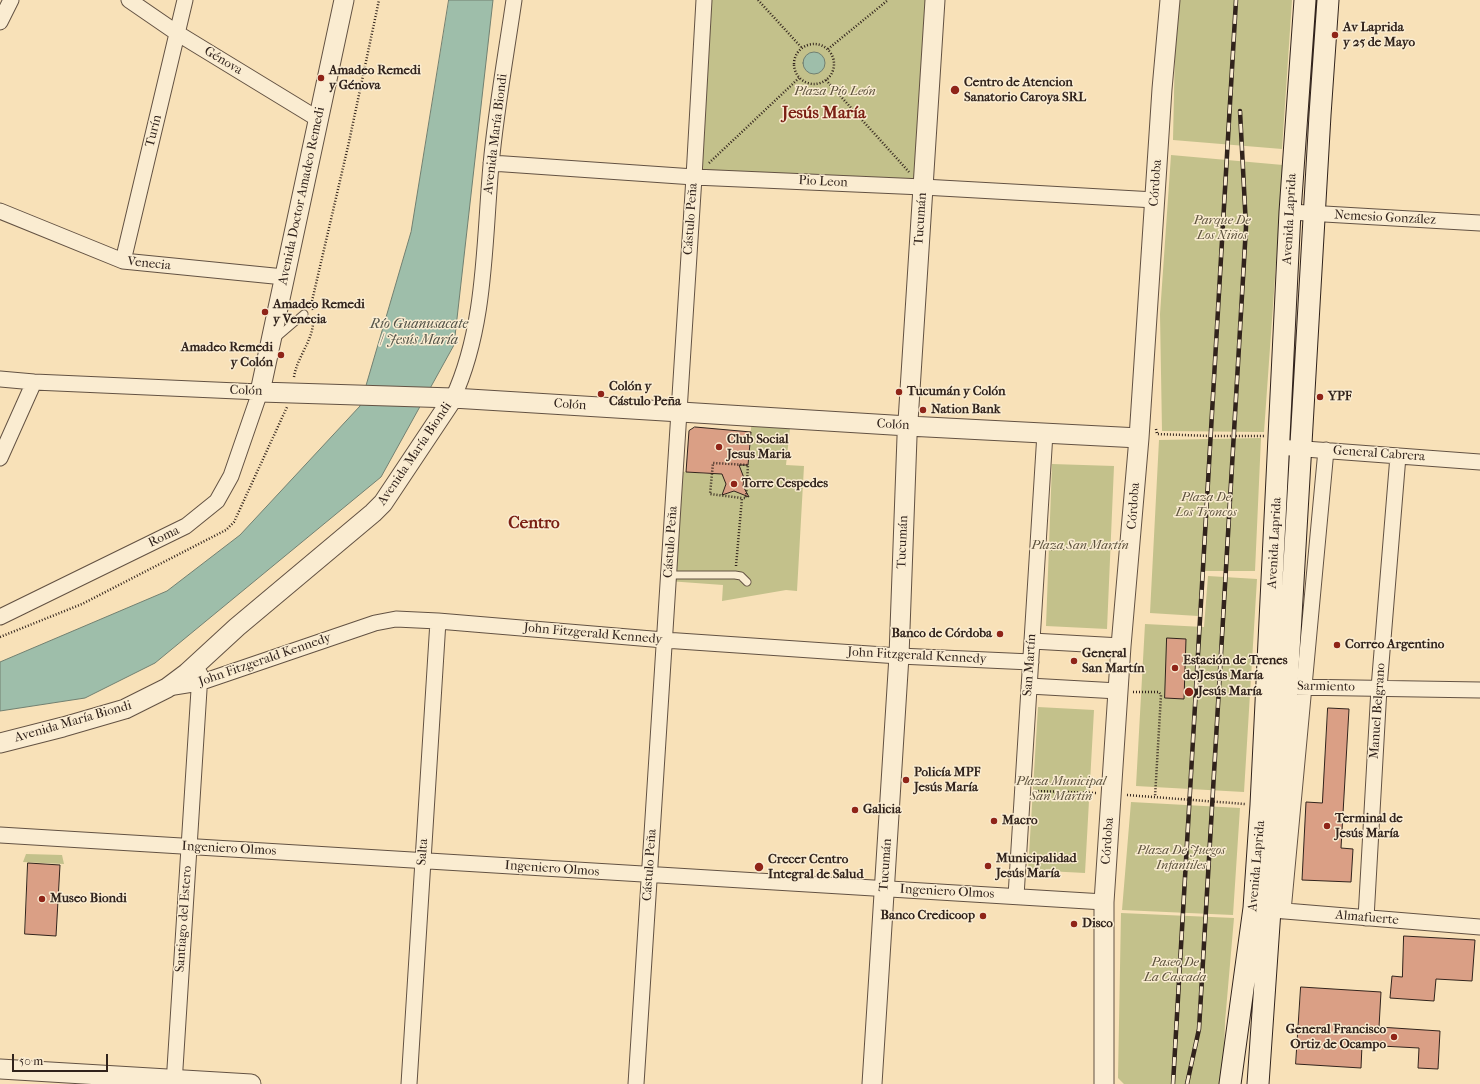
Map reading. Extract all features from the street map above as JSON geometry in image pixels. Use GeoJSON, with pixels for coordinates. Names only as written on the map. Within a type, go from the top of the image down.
{"type":"FeatureCollection","features":[{"type":"Feature","properties":{"kind":"main road","name":"Avenida Laprida"},"geometry":{"type":"LineString","coordinates":[[1230,1084],[1269,910],[1261,805],[1286,686],[1271,445],[1305,0]]}},
{"type":"Feature","properties":{"kind":"main road","name":"Avenida Laprida"},"geometry":{"type":"LineString","coordinates":[[1258,1084],[1269,910],[1280,806],[1314,214],[1328,0]]}},
{"type":"Feature","properties":{"kind":"street"},"geometry":{"type":"LineString","coordinates":[[0,22],[11,0]]}},
{"type":"Feature","properties":{"kind":"street","name":"Génova"},"geometry":{"type":"LineString","coordinates":[[128,0],[177,33],[318,119]]}},
{"type":"Feature","properties":{"kind":"street","name":"Turín"},"geometry":{"type":"LineString","coordinates":[[122,261],[185,0]]}},
{"type":"Feature","properties":{"kind":"street","name":"Avenida Doctor Amadeo Remedi"},"geometry":{"type":"LineString","coordinates":[[260,392],[344,0]]}},
{"type":"Feature","properties":{"kind":"street","name":"Avenida María Biondi"},"geometry":{"type":"LineString","coordinates":[[0,742],[125,709],[167,688],[187,673],[201,659],[383,503],[445,398],[464,374],[475,326],[481,280],[491,163],[514,0]]}},
{"type":"Feature","properties":{"kind":"street","name":"Cástulo Peña"},"geometry":{"type":"LineString","coordinates":[[636,1084],[704,0]]}},
{"type":"Feature","properties":{"kind":"street","name":"Tucumán"},"geometry":{"type":"LineString","coordinates":[[872,1084],[899,656],[908,426],[935,0]]}},
{"type":"Feature","properties":{"kind":"street","name":"Córdoba"},"geometry":{"type":"LineString","coordinates":[[1105,1082],[1104,902],[1121,646],[1140,438],[1140,417],[1170,0]]}},
{"type":"Feature","properties":{"kind":"street","name":"Pio Leon"},"geometry":{"type":"LineString","coordinates":[[491,163],[694,177],[923,187],[1155,200]]}},
{"type":"Feature","properties":{"kind":"street","name":"Venecia"},"geometry":{"type":"LineString","coordinates":[[0,211],[122,261],[284,277]]}},
{"type":"Feature","properties":{"kind":"street","name":"Nemesio González"},"geometry":{"type":"LineString","coordinates":[[1290,212],[1480,223]]}},
{"type":"Feature","properties":{"kind":"street"},"geometry":{"type":"LineString","coordinates":[[0,373],[34,382],[0,458]]}},
{"type":"Feature","properties":{"kind":"street","name":"Colón"},"geometry":{"type":"LineString","coordinates":[[0,379],[34,382],[260,392],[445,398],[908,426],[1140,438]]}},
{"type":"Feature","properties":{"kind":"street","name":"Roma"},"geometry":{"type":"LineString","coordinates":[[0,617],[186,526],[217,501],[231,476],[260,392]]}},
{"type":"Feature","properties":{"kind":"street","name":"San Martín"},"geometry":{"type":"LineString","coordinates":[[1016,896],[1045,433]]}},
{"type":"Feature","properties":{"kind":"street","name":"General Cabrera"},"geometry":{"type":"LineString","coordinates":[[1271,445],[1301,449],[1480,462]]}},
{"type":"Feature","properties":{"kind":"street"},"geometry":{"type":"LineString","coordinates":[[1286,686],[1326,450]]}},
{"type":"Feature","properties":{"kind":"street","name":"Manuel Belgrano"},"geometry":{"type":"LineString","coordinates":[[1366,918],[1379,688],[1398,456]]}},
{"type":"Feature","properties":{"kind":"street","name":"John Fitzgerald Kennedy"},"geometry":{"type":"LineString","coordinates":[[167,688],[200,683],[375,623],[396,619],[438,621],[664,640],[899,656],[1031,662]]}},
{"type":"Feature","properties":{"kind":"street","name":"Salta"},"geometry":{"type":"LineString","coordinates":[[409,1084],[438,621]]}},
{"type":"Feature","properties":{"kind":"street"},"geometry":{"type":"LineString","coordinates":[[1032,641],[1121,646]]}},
{"type":"Feature","properties":{"kind":"street","name":"Santiago del Estero"},"geometry":{"type":"LineString","coordinates":[[174,1082],[201,659]]}},
{"type":"Feature","properties":{"kind":"street"},"geometry":{"type":"LineString","coordinates":[[1029,686],[1118,691]]}},
{"type":"Feature","properties":{"kind":"street","name":"Sarmiento"},"geometry":{"type":"LineString","coordinates":[[1286,686],[1480,690]]}},
{"type":"Feature","properties":{"kind":"street","name":"Ingeniero Olmos"},"geometry":{"type":"LineString","coordinates":[[0,835],[650,876],[1104,902]]}},
{"type":"Feature","properties":{"kind":"street","name":"Almafuerte"},"geometry":{"type":"LineString","coordinates":[[1269,910],[1480,927]]}},
{"type":"Feature","properties":{"kind":"street"},"geometry":{"type":"LineString","coordinates":[[0,1069],[174,1082],[251,1084]]}},
{"type":"Feature","properties":{"kind":"lane"},"geometry":{"type":"LineString","coordinates":[[271,342],[304,314]]}},
{"type":"Feature","properties":{"kind":"lane"},"geometry":{"type":"LineString","coordinates":[[669,575],[735,575],[741,576],[747,582]]}},
{"type":"Feature","properties":{"kind":"path"},"geometry":{"type":"LineString","coordinates":[[758,0],[801,47]]}},
{"type":"Feature","properties":{"kind":"path"},"geometry":{"type":"LineString","coordinates":[[828,49],[888,0]]}},
{"type":"Feature","properties":{"kind":"path"},"geometry":{"type":"LineString","coordinates":[[814,43],[821,44],[828,49],[834,58],[834,65],[833,72],[826,80],[818,84],[811,84],[799,78],[793,66],[796,52],[801,47],[814,43]]}},
{"type":"Feature","properties":{"kind":"path"},"geometry":{"type":"LineString","coordinates":[[694,177],[799,78]]}},
{"type":"Feature","properties":{"kind":"path"},"geometry":{"type":"LineString","coordinates":[[826,80],[923,187]]}},
{"type":"Feature","properties":{"kind":"path"},"geometry":{"type":"LineString","coordinates":[[1140,417],[1152,419],[1158,434],[1264,436],[1271,445]]}},
{"type":"Feature","properties":{"kind":"path"},"geometry":{"type":"LineString","coordinates":[[713,463],[748,465],[746,498],[742,498],[710,494],[713,463]]}},
{"type":"Feature","properties":{"kind":"path"},"geometry":{"type":"LineString","coordinates":[[735,575],[742,498]]}},
{"type":"Feature","properties":{"kind":"path"},"geometry":{"type":"LineString","coordinates":[[1038,549],[1131,548]]}},
{"type":"Feature","properties":{"kind":"path"},"geometry":{"type":"LineString","coordinates":[[1118,691],[1159,692],[1161,695],[1155,797]]}},
{"type":"Feature","properties":{"kind":"path"},"geometry":{"type":"LineString","coordinates":[[1022,790],[1112,794],[1261,805]]}},
{"type":"Feature","properties":{"kind":"green space","name":"Plaza Pío León"},"geometry":{"type":"Polygon","coordinates":[[[704,0],[935,0],[923,187],[694,177],[704,0]]]}},
{"type":"Feature","properties":{"kind":"green space"},"geometry":{"type":"Polygon","coordinates":[[[1176,0],[1292,0],[1282,149],[1173,140],[1176,0]]]}},
{"type":"Feature","properties":{"kind":"green space","name":"Parque De Los Niños"},"geometry":{"type":"Polygon","coordinates":[[[1171,155],[1283,165],[1264,432],[1162,431],[1160,314],[1171,155]]]}},
{"type":"Feature","properties":{"kind":"green space"},"geometry":{"type":"Polygon","coordinates":[[[752,417],[791,419],[786,465],[804,466],[797,591],[786,590],[722,601],[723,585],[668,581],[675,471],[710,474],[711,463],[748,465],[752,417]]]}},
{"type":"Feature","properties":{"kind":"green space","name":"Plaza De Los Troncos"},"geometry":{"type":"Polygon","coordinates":[[[1261,438],[1255,571],[1202,571],[1198,616],[1150,613],[1159,440],[1261,438]]]}},
{"type":"Feature","properties":{"kind":"green space","name":"Plaza San Martín"},"geometry":{"type":"Polygon","coordinates":[[[1052,464],[1114,466],[1107,629],[1046,626],[1052,464]]]}},
{"type":"Feature","properties":{"kind":"green space"},"geometry":{"type":"Polygon","coordinates":[[[1208,576],[1257,579],[1244,792],[1136,786],[1145,624],[1204,627],[1208,576]]]}},
{"type":"Feature","properties":{"kind":"green space","name":"Plaza Municipal San Martín"},"geometry":{"type":"Polygon","coordinates":[[[1038,707],[1094,710],[1085,873],[1028,870],[1038,707]]]}},
{"type":"Feature","properties":{"kind":"green space","name":"Plaza De Juegos Infantiles"},"geometry":{"type":"Polygon","coordinates":[[[1131,802],[1240,808],[1233,915],[1122,910],[1131,802]]]}},
{"type":"Feature","properties":{"kind":"green space"},"geometry":{"type":"Polygon","coordinates":[[[26,854],[62,855],[64,864],[23,862],[26,854]]]}},
{"type":"Feature","properties":{"kind":"green space","name":"Paseo De La Cascada"},"geometry":{"type":"Polygon","coordinates":[[[1121,913],[1234,918],[1225,1022],[1223,1084],[1124,1084],[1118,1078],[1121,913]]]}},
{"type":"Feature","properties":{"kind":"water","name":"Río Guanusacate / Jesús María"},"geometry":{"type":"Polygon","coordinates":[[[449,0],[493,0],[454,345],[381,477],[155,663],[85,698],[0,711],[0,662],[167,591],[240,535],[360,406],[411,232],[449,0]]]}},
{"type":"Feature","properties":{"kind":"water"},"geometry":{"type":"Polygon","coordinates":[[[814,52],[822,55],[825,63],[822,71],[814,74],[806,71],[803,63],[806,55],[814,52]]]}},
{"type":"Feature","properties":{"kind":"building","name":"Club Social Jesus Maria"},"geometry":{"type":"Polygon","coordinates":[[[695,427],[751,432],[748,465],[739,465],[744,478],[743,486],[749,497],[734,491],[722,495],[726,484],[722,474],[686,472],[689,431],[695,427]]]}},
{"type":"Feature","properties":{"kind":"building","name":"Estación de Trenes de Jesús María"},"geometry":{"type":"Polygon","coordinates":[[[1167,638],[1186,639],[1184,699],[1165,698],[1167,638]]]}},
{"type":"Feature","properties":{"kind":"building"},"geometry":{"type":"Polygon","coordinates":[[[1328,708],[1349,709],[1341,848],[1353,849],[1351,882],[1302,880],[1306,802],[1322,803],[1328,708]]]}},
{"type":"Feature","properties":{"kind":"building","name":"Museo Biondi"},"geometry":{"type":"Polygon","coordinates":[[[28,863],[60,865],[56,936],[25,934],[28,863]]]}},
{"type":"Feature","properties":{"kind":"building"},"geometry":{"type":"Polygon","coordinates":[[[1404,936],[1475,940],[1472,981],[1436,979],[1434,1001],[1390,998],[1392,976],[1402,977],[1404,936]]]}},
{"type":"Feature","properties":{"kind":"building"},"geometry":{"type":"Polygon","coordinates":[[[1301,987],[1381,992],[1379,1027],[1440,1031],[1438,1069],[1418,1068],[1419,1048],[1362,1045],[1361,1068],[1296,1064],[1301,987]]]}},
{"type":"Feature","properties":{"kind":"railway"},"geometry":{"type":"LineString","coordinates":[[1173,1084],[1236,0]]}},
{"type":"Feature","properties":{"kind":"railway"},"geometry":{"type":"LineString","coordinates":[[1187,1084],[1199,1029],[1246,227],[1240,111]]}},
{"type":"Feature","properties":{"kind":"place","name":"Av Laprida y 25 de Mayo"},"geometry":{"type":"Point","coordinates":[1335,35]}},
{"type":"Feature","properties":{"kind":"place","name":"Amadeo Remedi y Génova"},"geometry":{"type":"Point","coordinates":[321,78]}},
{"type":"Feature","properties":{"kind":"place","name":"Centro de Atencion Sanatorio Caroya SRL"},"geometry":{"type":"Point","coordinates":[955,90]}},
{"type":"Feature","properties":{"kind":"place","name":"Amadeo Remedi y Venecia"},"geometry":{"type":"Point","coordinates":[265,312]}},
{"type":"Feature","properties":{"kind":"place","name":"Amadeo Remedi y Colón"},"geometry":{"type":"Point","coordinates":[281,355]}},
{"type":"Feature","properties":{"kind":"place","name":"Tucumán y Colón"},"geometry":{"type":"Point","coordinates":[899,392]}},
{"type":"Feature","properties":{"kind":"place","name":"Colón y Cástulo Peña"},"geometry":{"type":"Point","coordinates":[601,394]}},
{"type":"Feature","properties":{"kind":"place","name":"YPF"},"geometry":{"type":"Point","coordinates":[1320,397]}},
{"type":"Feature","properties":{"kind":"place","name":"Nation Bank"},"geometry":{"type":"Point","coordinates":[923,410]}},
{"type":"Feature","properties":{"kind":"place","name":"Club Social Jesus Maria"},"geometry":{"type":"Point","coordinates":[719,447]}},
{"type":"Feature","properties":{"kind":"place","name":"Torre Cespedes"},"geometry":{"type":"Point","coordinates":[734,484]}},
{"type":"Feature","properties":{"kind":"place","name":"Banco de Córdoba"},"geometry":{"type":"Point","coordinates":[1000,634]}},
{"type":"Feature","properties":{"kind":"place","name":"Correo Argentino"},"geometry":{"type":"Point","coordinates":[1337,645]}},
{"type":"Feature","properties":{"kind":"place","name":"General San Martín"},"geometry":{"type":"Point","coordinates":[1074,661]}},
{"type":"Feature","properties":{"kind":"place","name":"Estación de Trenes de Jesús María"},"geometry":{"type":"Point","coordinates":[1175,668]}},
{"type":"Feature","properties":{"kind":"place","name":"Jesús María"},"geometry":{"type":"Point","coordinates":[1189,692]}},
{"type":"Feature","properties":{"kind":"place","name":"Policía MPF Jesús María"},"geometry":{"type":"Point","coordinates":[906,780]}},
{"type":"Feature","properties":{"kind":"place","name":"Galicia"},"geometry":{"type":"Point","coordinates":[855,810]}},
{"type":"Feature","properties":{"kind":"place","name":"Macro"},"geometry":{"type":"Point","coordinates":[994,821]}},
{"type":"Feature","properties":{"kind":"place","name":"Terminal de Jesús María"},"geometry":{"type":"Point","coordinates":[1327,826]}},
{"type":"Feature","properties":{"kind":"place","name":"Municipalidad Jesús María"},"geometry":{"type":"Point","coordinates":[988,866]}},
{"type":"Feature","properties":{"kind":"place","name":"Crecer Centro Integral de Salud"},"geometry":{"type":"Point","coordinates":[759,867]}},
{"type":"Feature","properties":{"kind":"place","name":"Museo Biondi"},"geometry":{"type":"Point","coordinates":[42,899]}},
{"type":"Feature","properties":{"kind":"place","name":"Banco Credicoop"},"geometry":{"type":"Point","coordinates":[983,916]}},
{"type":"Feature","properties":{"kind":"place","name":"Disco"},"geometry":{"type":"Point","coordinates":[1074,924]}},
{"type":"Feature","properties":{"kind":"place","name":"General Francisco Ortiz de Ocampo"},"geometry":{"type":"Point","coordinates":[1394,1037]}},
{"type":"Feature","properties":{"kind":"district","name":"Jesús María"},"geometry":{"type":"Point","coordinates":[824,114]}},
{"type":"Feature","properties":{"kind":"district","name":"Centro"},"geometry":{"type":"Point","coordinates":[534,524]}}]}
